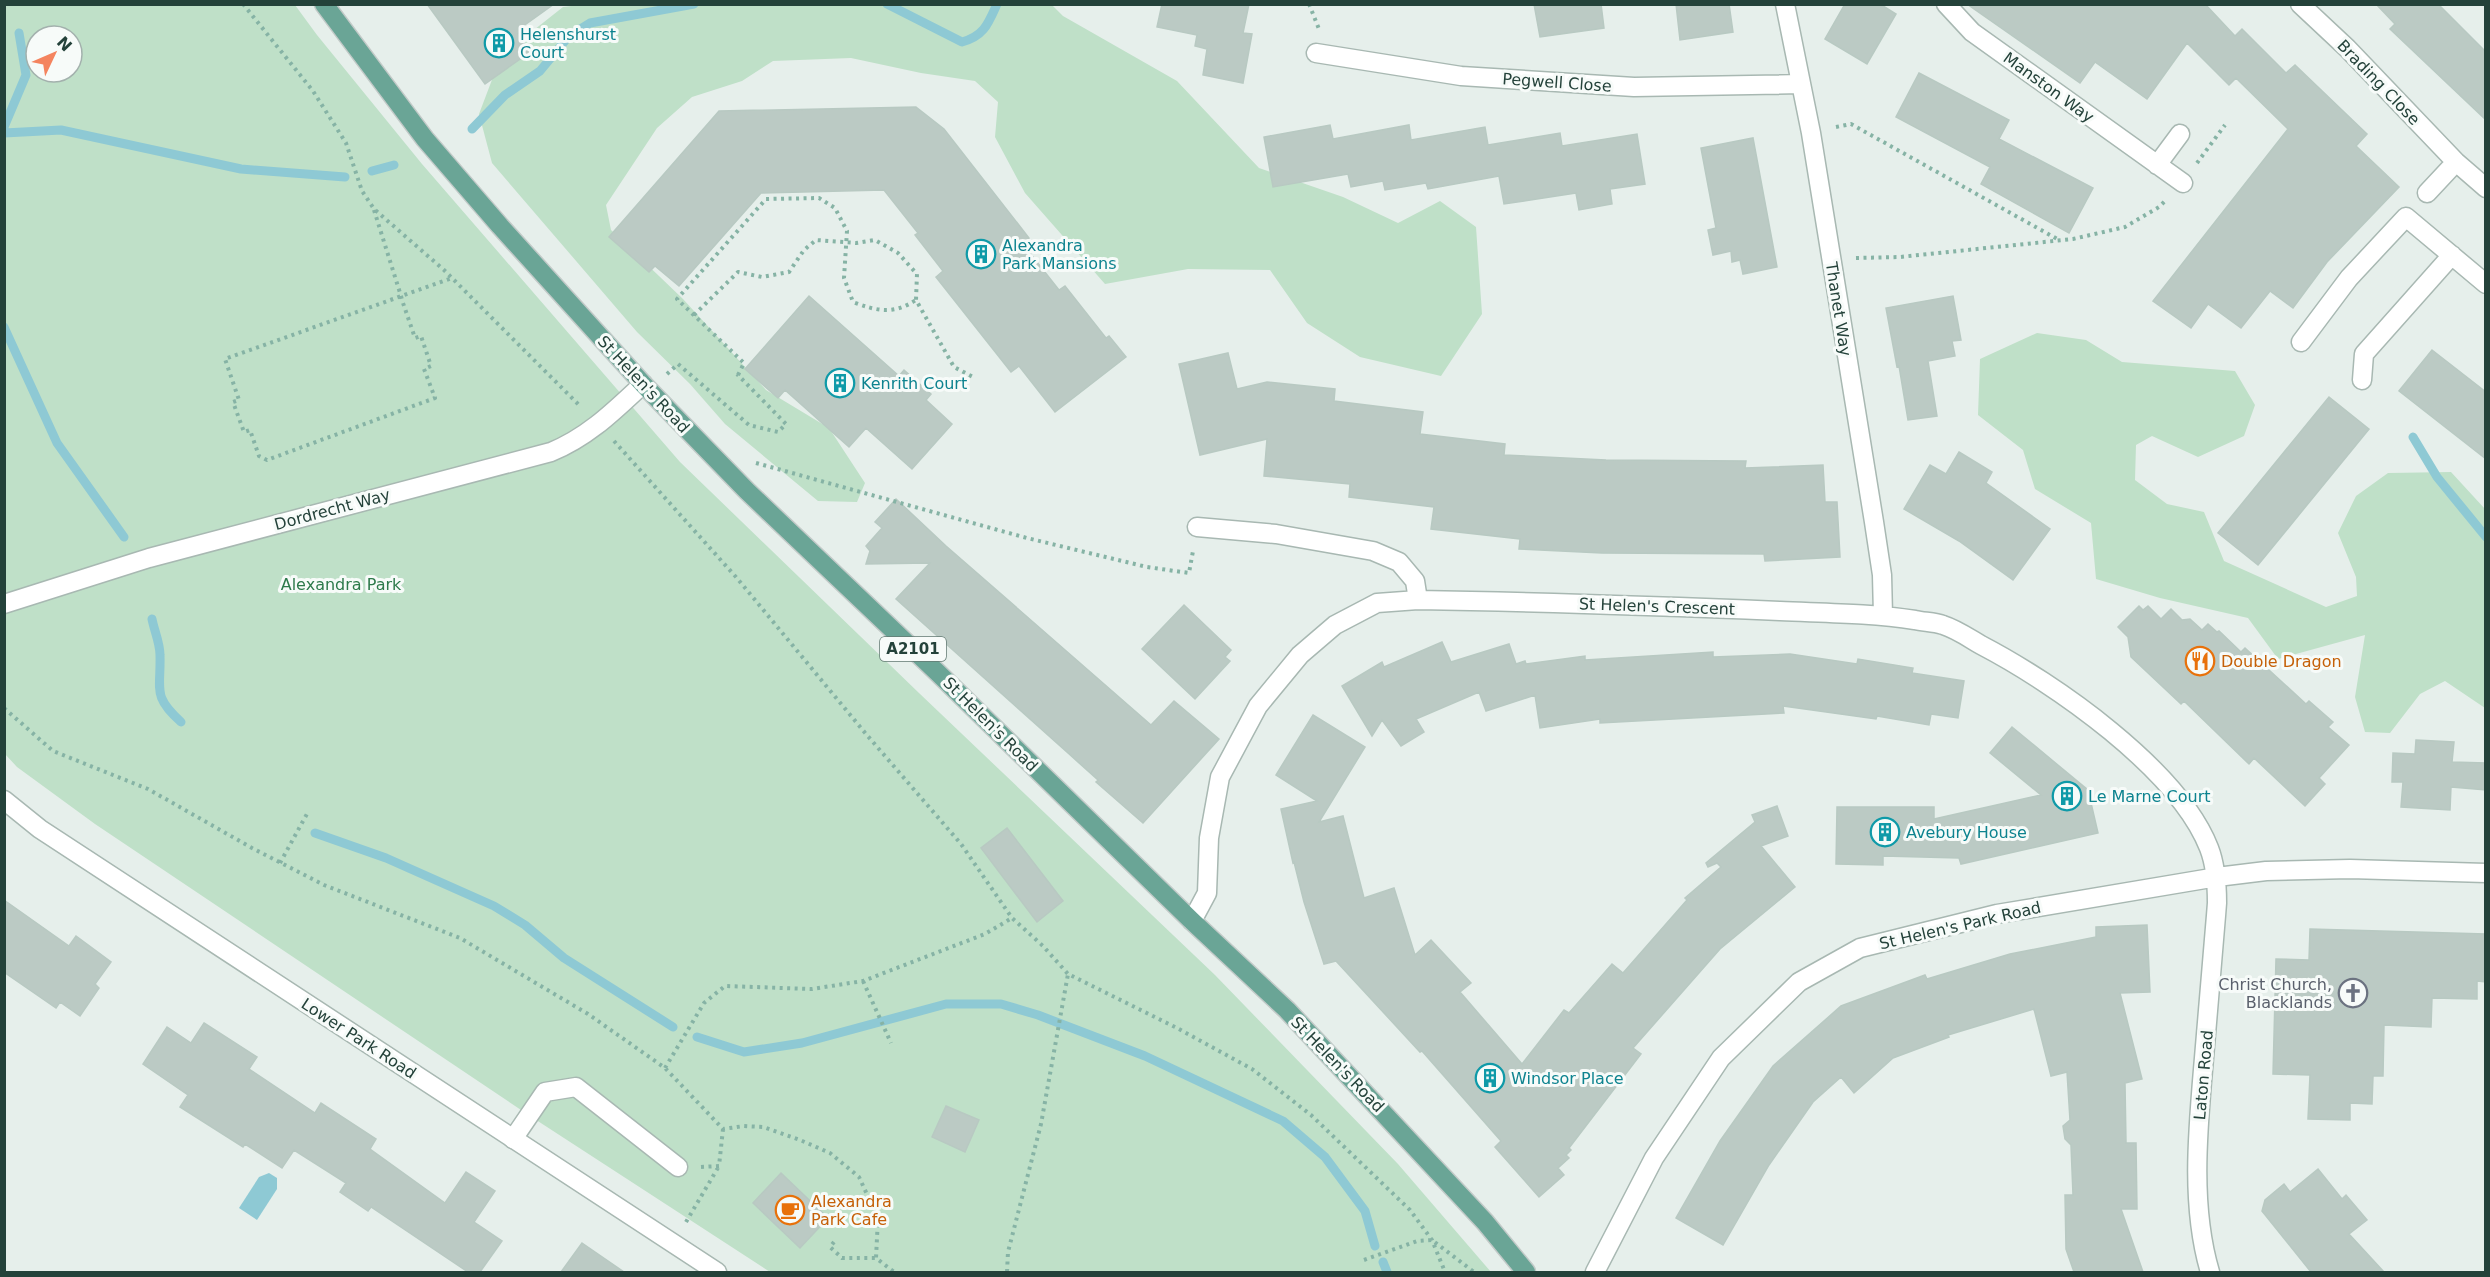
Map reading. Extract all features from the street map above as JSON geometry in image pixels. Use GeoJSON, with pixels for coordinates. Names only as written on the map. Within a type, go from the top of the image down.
{"type":"FeatureCollection","features":[{"type":"Feature","properties":{"kind":"main road","name":"St Helen's Road"},"geometry":{"type":"LineString","coordinates":[[324,4],[426,139],[500,226],[643,384],[731,474],[939,673],[1191,921],[1287,1010],[1485,1222],[1526,1272]]}},
{"type":"Feature","properties":{"kind":"street","name":"Thanet Way"},"geometry":{"type":"LineString","coordinates":[[1785,4],[1811,133],[1881,564],[1883,615]]}},
{"type":"Feature","properties":{"kind":"street","name":"Manston Way"},"geometry":{"type":"LineString","coordinates":[[1946,4],[1972,32],[2183,183]]}},
{"type":"Feature","properties":{"kind":"street","name":"Brading Close"},"geometry":{"type":"LineString","coordinates":[[2300,4],[2347,48],[2456,162],[2486,188]]}},
{"type":"Feature","properties":{"kind":"street","name":"Pegwell Close"},"geometry":{"type":"LineString","coordinates":[[1316,53],[1472,77],[1634,87],[1801,84]]}},
{"type":"Feature","properties":{"kind":"street"},"geometry":{"type":"LineString","coordinates":[[2157,165],[2180,134]]}},
{"type":"Feature","properties":{"kind":"street"},"geometry":{"type":"LineString","coordinates":[[2427,193],[2456,162]]}},
{"type":"Feature","properties":{"kind":"street"},"geometry":{"type":"LineString","coordinates":[[2301,342],[2349,278],[2406,217],[2486,284]]}},
{"type":"Feature","properties":{"kind":"street"},"geometry":{"type":"LineString","coordinates":[[2362,380],[2364,354],[2452,255]]}},
{"type":"Feature","properties":{"kind":"street","name":"Dordrecht Way"},"geometry":{"type":"LineString","coordinates":[[4,604],[150,558],[550,452],[573,443],[598,425],[643,384]]}},
{"type":"Feature","properties":{"kind":"street"},"geometry":{"type":"LineString","coordinates":[[1197,527],[1276,534],[1373,551],[1399,562],[1415,581],[1418,600]]}},
{"type":"Feature","properties":{"kind":"street","name":"St Helen's Crescent"},"geometry":{"type":"LineString","coordinates":[[1191,921],[1207,893],[1209,838],[1220,777],[1258,705],[1300,655],[1335,626],[1377,603],[1418,600],[1546,602],[1883,615],[1943,625],[2036,677],[2145,760],[2194,821],[2209,847],[2217,877]]}},
{"type":"Feature","properties":{"kind":"street","name":"Lower Park Road"},"geometry":{"type":"LineString","coordinates":[[4,800],[40,829],[717,1272]]}},
{"type":"Feature","properties":{"kind":"street","name":"St Helen's Park Road"},"geometry":{"type":"LineString","coordinates":[[1594,1272],[1654,1158],[1721,1058],[1799,982],[1860,948],[1997,914],[2217,877],[2266,871],[2350,869],[2486,873]]}},
{"type":"Feature","properties":{"kind":"street","name":"Laton Road"},"geometry":{"type":"LineString","coordinates":[[2210,1272],[2204,1253],[2198,1188],[2198,1120],[2217,903],[2217,877]]}},
{"type":"Feature","properties":{"kind":"street"},"geometry":{"type":"LineString","coordinates":[[513,1139],[545,1092],[576,1087],[678,1167]]}},
{"type":"Feature","properties":{"kind":"path"},"geometry":{"type":"LineString","coordinates":[[243,4],[313,91],[346,143],[362,191],[374,209],[452,278],[648,476],[736,576],[866,734],[961,844],[1012,918],[1043,946],[1068,974],[1178,1028],[1252,1069],[1311,1115],[1410,1210],[1432,1240],[1445,1272]]}},
{"type":"Feature","properties":{"kind":"path"},"geometry":{"type":"LineString","coordinates":[[1811,133],[1851,124],[2060,240]]}},
{"type":"Feature","properties":{"kind":"path"},"geometry":{"type":"LineString","coordinates":[[1831,259],[1900,257],[2060,240],[2125,227],[2160,207],[2183,183],[2225,125]]}},
{"type":"Feature","properties":{"kind":"path"},"geometry":{"type":"LineString","coordinates":[[678,364],[749,425],[778,432],[786,424],[738,374],[744,363],[677,299],[766,199],[819,198],[835,208],[846,231],[844,278],[853,302],[876,310],[903,309],[916,300]]}},
{"type":"Feature","properties":{"kind":"path"},"geometry":{"type":"LineString","coordinates":[[374,209],[401,296],[415,338],[421,336],[428,356],[431,366],[424,369],[435,398],[267,460],[259,456],[250,430],[244,432],[233,402],[239,400],[225,359],[401,296],[452,278]]}},
{"type":"Feature","properties":{"kind":"path"},"geometry":{"type":"LineString","coordinates":[[694,315],[738,272],[762,277],[789,272],[804,250],[816,240],[845,242],[875,240],[898,253],[917,274],[916,300],[954,367],[973,377]]}},
{"type":"Feature","properties":{"kind":"path"},"geometry":{"type":"LineString","coordinates":[[731,474],[755,463],[1027,538],[1147,567],[1190,573],[1197,527]]}},
{"type":"Feature","properties":{"kind":"path"},"geometry":{"type":"LineString","coordinates":[[4,708],[53,751],[148,789],[324,885],[460,938],[588,1014],[665,1068],[723,1129],[719,1166],[673,1243]]}},
{"type":"Feature","properties":{"kind":"path"},"geometry":{"type":"LineString","coordinates":[[280,863],[308,812]]}},
{"type":"Feature","properties":{"kind":"path"},"geometry":{"type":"LineString","coordinates":[[665,1068],[704,1003],[725,986],[812,989],[863,981],[985,934],[1012,918]]}},
{"type":"Feature","properties":{"kind":"path"},"geometry":{"type":"LineString","coordinates":[[1007,1272],[1008,1252],[1041,1125],[1068,974]]}},
{"type":"Feature","properties":{"kind":"path"},"geometry":{"type":"LineString","coordinates":[[863,981],[883,1030],[891,1043]]}},
{"type":"Feature","properties":{"kind":"path"},"geometry":{"type":"LineString","coordinates":[[723,1129],[744,1126],[763,1128],[800,1140],[830,1153],[859,1176],[878,1218],[876,1258]]}},
{"type":"Feature","properties":{"kind":"path"},"geometry":{"type":"LineString","coordinates":[[678,1167],[719,1166]]}},
{"type":"Feature","properties":{"kind":"path"},"geometry":{"type":"LineString","coordinates":[[1364,1260],[1417,1241],[1432,1240],[1474,1272]]}},
{"type":"Feature","properties":{"kind":"path"},"geometry":{"type":"LineString","coordinates":[[834,1242],[830,1247],[842,1258],[876,1258],[894,1272]]}},
{"type":"Feature","properties":{"kind":"green space"},"geometry":{"type":"Polygon","coordinates":[[[587,4],[1052,5],[1063,16],[1177,81],[1259,168],[1343,197],[1398,223],[1440,201],[1476,227],[1482,314],[1441,376],[1360,357],[1307,323],[1270,270],[1188,269],[1105,284],[1025,193],[995,137],[998,102],[975,81],[921,73],[851,58],[773,61],[742,81],[692,97],[657,128],[606,205],[611,230],[683,299],[766,390],[829,428],[865,483],[857,502],[818,501],[725,424],[690,384],[637,332],[492,163],[479,114],[501,56],[563,7],[587,4]]]}},
{"type":"Feature","properties":{"kind":"green space","name":"Alexandra Park"},"geometry":{"type":"Polygon","coordinates":[[[5,5],[295,5],[422,164],[680,462],[1215,975],[1398,1164],[1491,1272],[770,1272],[527,1114],[95,824],[17,767],[5,754],[5,5]]]}},
{"type":"Feature","properties":{"kind":"green space"},"geometry":{"type":"Polygon","coordinates":[[[2037,333],[2086,340],[2122,362],[2235,371],[2255,405],[2244,436],[2198,457],[2152,436],[2136,445],[2135,480],[2167,504],[2204,512],[2224,561],[2326,607],[2357,596],[2356,577],[2338,533],[2356,496],[2388,473],[2451,472],[2485,509],[2485,708],[2445,681],[2420,694],[2390,733],[2365,732],[2355,697],[2365,635],[2278,659],[2248,618],[2160,598],[2096,579],[2091,523],[2035,489],[2023,450],[1978,415],[1980,359],[2037,333]]]}},
{"type":"Feature","properties":{"kind":"water"},"geometry":{"type":"Polygon","coordinates":[[[269,1173],[277,1178],[277,1189],[257,1220],[239,1208],[259,1177],[269,1173]]]}},
{"type":"Feature","properties":{"kind":"building"},"geometry":{"type":"Polygon","coordinates":[[[427,4],[554,4],[522,27],[524,30],[518,34],[530,52],[485,84],[427,4]]]}},
{"type":"Feature","properties":{"kind":"building"},"geometry":{"type":"Polygon","coordinates":[[[1162,4],[1249,4],[1243,33],[1252,34],[1243,83],[1203,75],[1207,49],[1195,46],[1197,35],[1157,27],[1162,4]]]}},
{"type":"Feature","properties":{"kind":"building"},"geometry":{"type":"Polygon","coordinates":[[[1534,4],[1601,4],[1604,28],[1540,37],[1534,4]]]}},
{"type":"Feature","properties":{"kind":"building"},"geometry":{"type":"Polygon","coordinates":[[[1676,4],[1729,4],[1733,32],[1680,40],[1676,4]]]}},
{"type":"Feature","properties":{"kind":"building"},"geometry":{"type":"Polygon","coordinates":[[[1845,4],[1880,4],[1896,14],[1867,64],[1825,39],[1845,4]]]}},
{"type":"Feature","properties":{"kind":"building"},"geometry":{"type":"Polygon","coordinates":[[[1967,4],[2205,4],[2235,36],[2242,29],[2286,73],[2295,65],[2367,134],[2356,146],[2399,187],[2327,262],[2293,308],[2270,291],[2241,328],[2208,304],[2191,328],[2153,301],[2288,129],[2236,78],[2229,85],[2187,43],[2147,99],[2095,62],[2080,83],[1967,4]]]}},
{"type":"Feature","properties":{"kind":"building"},"geometry":{"type":"Polygon","coordinates":[[[2376,4],[2438,4],[2486,52],[2486,120],[2390,29],[2395,24],[2376,4]]]}},
{"type":"Feature","properties":{"kind":"building"},"geometry":{"type":"Polygon","coordinates":[[[1919,73],[2009,120],[1999,139],[2093,188],[2069,233],[1981,184],[1990,167],[1896,117],[1919,73]]]}},
{"type":"Feature","properties":{"kind":"building","name":"Alexandra Park Mansions"},"geometry":{"type":"Polygon","coordinates":[[[916,107],[944,129],[1029,238],[1022,243],[1059,290],[1065,286],[1106,338],[1109,336],[1126,357],[1055,412],[1019,366],[1011,372],[936,277],[943,271],[915,235],[918,233],[884,190],[761,193],[679,286],[655,266],[649,272],[609,237],[719,111],[916,107]]]}},
{"type":"Feature","properties":{"kind":"building"},"geometry":{"type":"Polygon","coordinates":[[[1330,125],[1333,139],[1409,125],[1411,140],[1485,127],[1488,145],[1560,133],[1562,146],[1637,134],[1645,184],[1610,189],[1612,204],[1579,210],[1576,193],[1504,204],[1499,176],[1428,189],[1426,183],[1385,190],[1383,181],[1351,187],[1348,174],[1273,187],[1264,137],[1330,125]]]}},
{"type":"Feature","properties":{"kind":"building"},"geometry":{"type":"Polygon","coordinates":[[[1753,138],[1777,267],[1743,274],[1740,260],[1732,262],[1731,251],[1713,255],[1708,230],[1716,228],[1701,148],[1753,138]]]}},
{"type":"Feature","properties":{"kind":"building","name":"Kenrith Court"},"geometry":{"type":"Polygon","coordinates":[[[809,296],[899,376],[904,370],[931,394],[926,400],[952,424],[912,469],[866,428],[849,447],[785,390],[778,398],[745,369],[809,296]]]}},
{"type":"Feature","properties":{"kind":"building"},"geometry":{"type":"Polygon","coordinates":[[[1953,296],[1961,340],[1952,341],[1955,356],[1928,361],[1937,416],[1908,420],[1886,308],[1953,296]]]}},
{"type":"Feature","properties":{"kind":"building"},"geometry":{"type":"Polygon","coordinates":[[[2432,350],[2486,392],[2486,459],[2399,391],[2432,350]]]}},
{"type":"Feature","properties":{"kind":"building"},"geometry":{"type":"Polygon","coordinates":[[[1228,353],[1237,389],[1267,382],[1335,389],[1334,401],[1423,412],[1420,434],[1505,444],[1504,455],[1606,460],[1746,461],[1745,468],[1823,465],[1825,502],[1837,502],[1840,557],[1765,561],[1764,554],[1602,553],[1519,549],[1520,539],[1431,529],[1434,507],[1349,497],[1350,484],[1264,476],[1267,439],[1200,455],[1179,364],[1228,353]]]}},
{"type":"Feature","properties":{"kind":"building"},"geometry":{"type":"Polygon","coordinates":[[[2329,397],[2369,429],[2258,565],[2218,533],[2329,397]]]}},
{"type":"Feature","properties":{"kind":"building"},"geometry":{"type":"Polygon","coordinates":[[[1959,452],[1992,472],[1986,483],[2050,529],[2013,580],[1959,541],[1904,509],[1930,465],[1946,474],[1959,452]]]}},
{"type":"Feature","properties":{"kind":"building"},"geometry":{"type":"Polygon","coordinates":[[[896,499],[946,546],[1151,725],[1174,701],[1219,739],[1143,823],[896,599],[930,563],[866,564],[870,551],[866,546],[882,528],[875,522],[896,499]]]}},
{"type":"Feature","properties":{"kind":"building"},"geometry":{"type":"Polygon","coordinates":[[[1184,605],[1231,650],[1225,657],[1230,661],[1195,699],[1142,649],[1184,605]]]}},
{"type":"Feature","properties":{"kind":"building"},"geometry":{"type":"Polygon","coordinates":[[[2139,606],[2143,610],[2148,606],[2161,619],[2171,609],[2182,620],[2190,619],[2202,630],[2208,624],[2241,652],[2245,648],[2306,704],[2309,701],[2333,722],[2328,727],[2349,745],[2319,778],[2325,784],[2305,806],[2254,758],[2249,764],[2184,701],[2181,704],[2131,657],[2128,637],[2118,627],[2139,606]]]}},
{"type":"Feature","properties":{"kind":"building"},"geometry":{"type":"Polygon","coordinates":[[[1442,642],[1451,662],[1509,644],[1516,664],[1525,661],[1526,664],[1585,656],[1585,660],[1713,652],[1713,657],[1790,654],[1857,664],[1858,659],[1913,668],[1912,673],[1964,681],[1958,718],[1931,714],[1929,725],[1877,716],[1876,719],[1783,706],[1784,713],[1600,723],[1600,719],[1540,728],[1535,695],[1486,711],[1479,692],[1416,719],[1424,732],[1401,746],[1382,720],[1372,736],[1342,686],[1382,662],[1384,667],[1442,642]]]}},
{"type":"Feature","properties":{"kind":"building"},"geometry":{"type":"Polygon","coordinates":[[[1313,715],[1365,747],[1319,822],[1343,816],[1364,898],[1394,888],[1415,955],[1431,940],[1471,983],[1460,992],[1522,1064],[1564,1010],[1569,1013],[1612,964],[1623,973],[1687,900],[1685,898],[1721,867],[1717,863],[1708,867],[1706,863],[1755,822],[1752,815],[1777,806],[1788,836],[1761,846],[1795,887],[1720,949],[1633,1048],[1641,1054],[1569,1148],[1571,1150],[1566,1155],[1569,1158],[1558,1168],[1564,1175],[1539,1197],[1495,1147],[1501,1141],[1422,1051],[1420,1052],[1336,961],[1324,964],[1293,863],[1281,809],[1317,801],[1276,775],[1313,715]]]}},
{"type":"Feature","properties":{"kind":"building","name":"Le Marne Court"},"geometry":{"type":"Polygon","coordinates":[[[2012,727],[2088,790],[2098,833],[1961,864],[1959,858],[1883,856],[1883,865],[1836,864],[1837,807],[1934,807],[1934,819],[2041,795],[1990,753],[2012,727]]]}},
{"type":"Feature","properties":{"kind":"building"},"geometry":{"type":"Polygon","coordinates":[[[2416,740],[2454,742],[2452,762],[2486,763],[2486,790],[2451,787],[2450,810],[2401,807],[2403,782],[2392,782],[2393,753],[2415,754],[2416,740]]]}},
{"type":"Feature","properties":{"kind":"building"},"geometry":{"type":"Polygon","coordinates":[[[1007,828],[1063,901],[1037,922],[981,848],[1007,828]]]}},
{"type":"Feature","properties":{"kind":"building"},"geometry":{"type":"Polygon","coordinates":[[[4,900],[69,946],[76,936],[111,962],[95,984],[99,988],[80,1016],[60,1002],[56,1008],[4,972],[4,900]]]}},
{"type":"Feature","properties":{"kind":"building"},"geometry":{"type":"Polygon","coordinates":[[[2147,925],[2150,992],[2120,993],[2142,1079],[2125,1083],[2126,1143],[2136,1143],[2137,1209],[2121,1209],[2143,1272],[2074,1272],[2066,1249],[2065,1195],[2073,1195],[2071,1145],[2065,1139],[2063,1126],[2070,1120],[2067,1072],[2051,1076],[2034,1009],[1948,1035],[1949,1037],[1893,1058],[1854,1093],[1841,1077],[1813,1102],[1769,1165],[1723,1245],[1676,1218],[1720,1141],[1773,1066],[1841,1006],[1925,975],[1927,979],[2010,954],[2096,937],[2096,927],[2147,925]]]}},
{"type":"Feature","properties":{"kind":"building","name":"Christ Church, Blacklands"},"geometry":{"type":"Polygon","coordinates":[[[2310,929],[2486,934],[2486,982],[2477,981],[2477,999],[2432,998],[2431,1027],[2384,1025],[2383,1076],[2373,1076],[2372,1104],[2350,1103],[2350,1120],[2308,1119],[2310,1075],[2273,1074],[2276,959],[2309,960],[2310,929]]]}},
{"type":"Feature","properties":{"kind":"building"},"geometry":{"type":"Polygon","coordinates":[[[204,1023],[257,1057],[249,1069],[315,1113],[321,1103],[376,1139],[370,1149],[445,1203],[466,1172],[495,1191],[474,1222],[502,1241],[480,1272],[468,1272],[371,1207],[368,1211],[340,1192],[346,1183],[294,1150],[282,1168],[245,1144],[243,1147],[180,1107],[188,1095],[143,1064],[167,1027],[191,1043],[204,1023]]]}},
{"type":"Feature","properties":{"kind":"building"},"geometry":{"type":"Polygon","coordinates":[[[946,1106],[979,1120],[965,1152],[932,1137],[946,1106]]]}},
{"type":"Feature","properties":{"kind":"building"},"geometry":{"type":"Polygon","coordinates":[[[2318,1169],[2342,1199],[2346,1195],[2367,1220],[2349,1234],[2384,1272],[2311,1272],[2262,1211],[2265,1200],[2284,1184],[2290,1192],[2318,1169]]]}},
{"type":"Feature","properties":{"kind":"building","name":"Alexandra Park Cafe"},"geometry":{"type":"Polygon","coordinates":[[[781,1173],[828,1218],[800,1248],[753,1203],[781,1173]]]}},
{"type":"Feature","properties":{"kind":"building"},"geometry":{"type":"Polygon","coordinates":[[[582,1243],[624,1272],[561,1272],[582,1243]]]}},
{"type":"Feature","properties":{"kind":"waterway"},"geometry":{"type":"LineString","coordinates":[[472,129],[505,95],[540,71],[569,36],[590,23],[694,4]]}},
{"type":"Feature","properties":{"kind":"waterway"},"geometry":{"type":"LineString","coordinates":[[887,4],[962,42],[980,33],[988,23],[997,4]]}},
{"type":"Feature","properties":{"kind":"waterway"},"geometry":{"type":"LineString","coordinates":[[4,127],[26,75],[19,33]]}},
{"type":"Feature","properties":{"kind":"waterway"},"geometry":{"type":"LineString","coordinates":[[4,133],[61,130],[241,169],[345,177]]}},
{"type":"Feature","properties":{"kind":"waterway"},"geometry":{"type":"LineString","coordinates":[[372,171],[394,165]]}},
{"type":"Feature","properties":{"kind":"waterway"},"geometry":{"type":"LineString","coordinates":[[4,327],[57,443],[124,537]]}},
{"type":"Feature","properties":{"kind":"waterway"},"geometry":{"type":"LineString","coordinates":[[2413,437],[2437,477],[2486,537]]}},
{"type":"Feature","properties":{"kind":"waterway"},"geometry":{"type":"LineString","coordinates":[[152,619],[160,650],[160,692],[166,705],[181,722]]}},
{"type":"Feature","properties":{"kind":"waterway"},"geometry":{"type":"LineString","coordinates":[[315,833],[386,858],[494,906],[525,925],[564,958],[673,1027]]}},
{"type":"Feature","properties":{"kind":"waterway"},"geometry":{"type":"LineString","coordinates":[[697,1037],[744,1052],[802,1043],[946,1004],[1001,1004],[1038,1015],[1145,1056],[1283,1121],[1325,1157],[1365,1211],[1375,1246]]}},
{"type":"Feature","properties":{"kind":"waterway"},"geometry":{"type":"LineString","coordinates":[[1383,1262],[1387,1272]]}},
{"type":"Feature","properties":{"kind":"place","name":"Helenshurst Court"},"geometry":{"type":"Point","coordinates":[499,43]}},
{"type":"Feature","properties":{"kind":"place","name":"Alexandra Park Mansions"},"geometry":{"type":"Point","coordinates":[981,254]}},
{"type":"Feature","properties":{"kind":"place","name":"Kenrith Court"},"geometry":{"type":"Point","coordinates":[840,383]}},
{"type":"Feature","properties":{"kind":"place","name":"Double Dragon"},"geometry":{"type":"Point","coordinates":[2200,661]}},
{"type":"Feature","properties":{"kind":"place","name":"Le Marne Court"},"geometry":{"type":"Point","coordinates":[2067,796]}},
{"type":"Feature","properties":{"kind":"place","name":"Avebury House"},"geometry":{"type":"Point","coordinates":[1885,832]}},
{"type":"Feature","properties":{"kind":"place","name":"Christ Church, Blacklands"},"geometry":{"type":"Point","coordinates":[2353,993]}},
{"type":"Feature","properties":{"kind":"place","name":"Windsor Place"},"geometry":{"type":"Point","coordinates":[1490,1078]}},
{"type":"Feature","properties":{"kind":"place","name":"Alexandra Park Cafe"},"geometry":{"type":"Point","coordinates":[790,1210]}}]}
